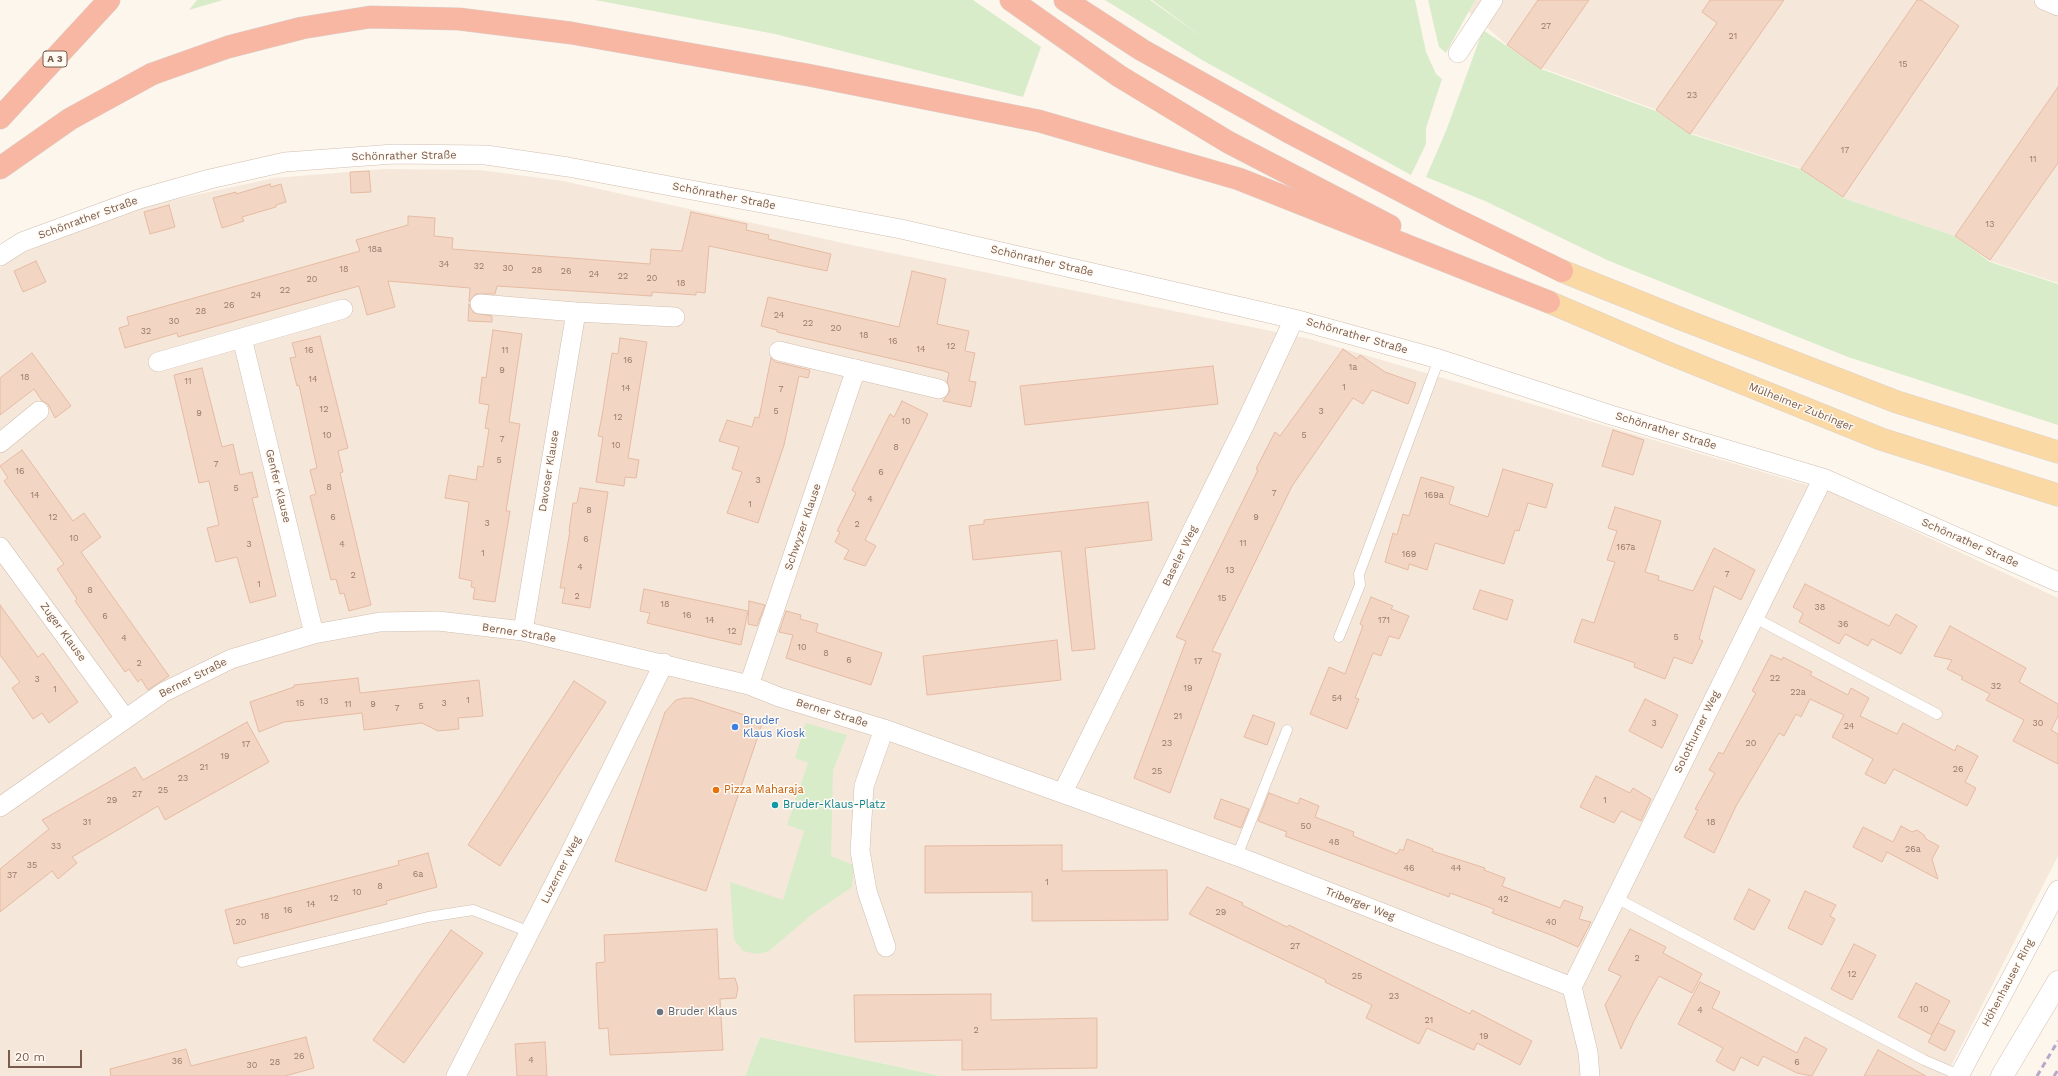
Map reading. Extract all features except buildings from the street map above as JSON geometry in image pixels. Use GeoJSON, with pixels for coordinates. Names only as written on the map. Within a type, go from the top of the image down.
{"type":"FeatureCollection","features":[{"type":"Feature","properties":{"kind":"highway","name":"A 3"},"geometry":{"type":"LineString","coordinates":[[0,118],[109,0]]}},
{"type":"Feature","properties":{"kind":"highway"},"geometry":{"type":"LineString","coordinates":[[1011,0],[1119,76],[1228,142],[1420,241],[1542,299]]}},
{"type":"Feature","properties":{"kind":"highway"},"geometry":{"type":"LineString","coordinates":[[1065,0],[1142,50],[1288,131],[1451,217],[1562,270]]}},
{"type":"Feature","properties":{"kind":"highway"},"geometry":{"type":"LineString","coordinates":[[0,168],[70,118],[152,74],[228,47],[302,28],[370,17],[459,19],[571,33],[739,63],[1039,121],[1239,179],[1542,299]]}},
{"type":"Feature","properties":{"kind":"main road"},"geometry":{"type":"LineString","coordinates":[[1562,270],[1672,316],[1897,402],[2058,452]]}},
{"type":"Feature","properties":{"kind":"main road","name":"Mülheimer Zubringer"},"geometry":{"type":"LineString","coordinates":[[1542,299],[1668,353],[1880,439],[2058,494]]}},
{"type":"Feature","properties":{"kind":"street"},"geometry":{"type":"LineString","coordinates":[[1458,53],[1493,0]]}},
{"type":"Feature","properties":{"kind":"street"},"geometry":{"type":"LineString","coordinates":[[2044,0],[2058,6]]}},
{"type":"Feature","properties":{"kind":"street","name":"Schönrather Straße"},"geometry":{"type":"LineString","coordinates":[[0,256],[22,242],[139,199],[210,179],[285,162],[394,154],[486,155],[568,167],[901,229],[1294,319],[1439,359],[1611,415],[1823,478],[2058,582]]}},
{"type":"Feature","properties":{"kind":"street"},"geometry":{"type":"LineString","coordinates":[[480,304],[576,312],[675,317]]}},
{"type":"Feature","properties":{"kind":"street"},"geometry":{"type":"LineString","coordinates":[[158,362],[342,309]]}},
{"type":"Feature","properties":{"kind":"street","name":"Davoser Klause"},"geometry":{"type":"LineString","coordinates":[[523,631],[576,312]]}},
{"type":"Feature","properties":{"kind":"street","name":"Baseler Weg"},"geometry":{"type":"LineString","coordinates":[[1063,792],[1294,319]]}},
{"type":"Feature","properties":{"kind":"street","name":"Genfer Klause"},"geometry":{"type":"LineString","coordinates":[[242,338],[314,634]]}},
{"type":"Feature","properties":{"kind":"street"},"geometry":{"type":"LineString","coordinates":[[779,351],[939,389]]}},
{"type":"Feature","properties":{"kind":"street","name":"Schwyzer Klause"},"geometry":{"type":"LineString","coordinates":[[749,685],[856,369]]}},
{"type":"Feature","properties":{"kind":"street"},"geometry":{"type":"LineString","coordinates":[[0,443],[39,411]]}},
{"type":"Feature","properties":{"kind":"street","name":"Solothurner Weg"},"geometry":{"type":"LineString","coordinates":[[1572,987],[1752,618],[1823,478]]}},
{"type":"Feature","properties":{"kind":"street","name":"Zuger Klause"},"geometry":{"type":"LineString","coordinates":[[0,547],[125,718]]}},
{"type":"Feature","properties":{"kind":"street","name":"Berner Straße"},"geometry":{"type":"LineString","coordinates":[[0,807],[164,692],[231,659],[314,634],[380,622],[438,621],[523,631],[664,663],[749,685],[779,698],[884,729],[1063,792]]}},
{"type":"Feature","properties":{"kind":"street","name":"Luzerner Weg"},"geometry":{"type":"LineString","coordinates":[[456,1076],[530,932],[664,663]]}},
{"type":"Feature","properties":{"kind":"street"},"geometry":{"type":"LineString","coordinates":[[884,729],[864,786],[860,851],[867,891],[886,947]]}},
{"type":"Feature","properties":{"kind":"street","name":"Triberger Weg"},"geometry":{"type":"LineString","coordinates":[[1063,792],[1237,856],[1572,987]]}},
{"type":"Feature","properties":{"kind":"street","name":"Höhenhauser Ring"},"geometry":{"type":"LineString","coordinates":[[1959,1076],[2058,890]]}},
{"type":"Feature","properties":{"kind":"street"},"geometry":{"type":"LineString","coordinates":[[2002,1076],[2058,982]]}},
{"type":"Feature","properties":{"kind":"street"},"geometry":{"type":"LineString","coordinates":[[1572,987],[1588,1052],[1591,1076]]}},
{"type":"Feature","properties":{"kind":"lane"},"geometry":{"type":"LineString","coordinates":[[1340,637],[1360,585],[1359,574],[1439,359]]}},
{"type":"Feature","properties":{"kind":"lane"},"geometry":{"type":"LineString","coordinates":[[1752,618],[1937,714]]}},
{"type":"Feature","properties":{"kind":"lane"},"geometry":{"type":"LineString","coordinates":[[1237,856],[1287,730]]}},
{"type":"Feature","properties":{"kind":"lane"},"geometry":{"type":"LineString","coordinates":[[1616,898],[1924,1060],[1959,1076]]}},
{"type":"Feature","properties":{"kind":"lane"},"geometry":{"type":"LineString","coordinates":[[242,962],[428,917],[473,910],[530,932]]}},
{"type":"Feature","properties":{"kind":"shaded area"},"geometry":{"type":"Polygon","coordinates":[[[1455,0],[2058,0],[2058,283],[1990,261],[1955,236],[1843,198],[1801,168],[1690,133],[1657,110],[1542,68],[1507,45],[1455,0]]]}},
{"type":"Feature","properties":{"kind":"shaded area"},"geometry":{"type":"Polygon","coordinates":[[[385,169],[480,170],[563,181],[852,245],[1310,339],[1831,492],[2058,598],[2058,856],[1946,1076],[941,1076],[760,1037],[745,1076],[0,1076],[0,267],[18,255],[88,227],[154,204],[274,178],[385,169]]]}},
{"type":"Feature","properties":{"kind":"green space"},"geometry":{"type":"Polygon","coordinates":[[[197,0],[223,0],[189,10],[197,0]]]}},
{"type":"Feature","properties":{"kind":"green space"},"geometry":{"type":"Polygon","coordinates":[[[595,0],[973,0],[1041,47],[1023,97],[775,34],[595,0]]]}},
{"type":"Feature","properties":{"kind":"green space"},"geometry":{"type":"Polygon","coordinates":[[[1105,0],[1150,0],[1205,39],[1152,0],[1415,0],[1426,52],[1436,74],[1442,79],[1426,128],[1426,144],[1411,175],[1202,60],[1105,0]]]}},
{"type":"Feature","properties":{"kind":"green space"},"geometry":{"type":"Polygon","coordinates":[[[1428,0],[1475,0],[1446,53],[1439,47],[1428,0]]]}},
{"type":"Feature","properties":{"kind":"green space"},"geometry":{"type":"Polygon","coordinates":[[[1483,30],[1541,69],[1656,111],[1690,134],[1801,169],[1843,198],[1955,236],[1990,262],[2058,284],[2058,425],[1848,357],[1607,260],[1485,201],[1426,177],[1446,131],[1483,30]]]}},
{"type":"Feature","properties":{"kind":"green space"},"geometry":{"type":"Polygon","coordinates":[[[806,723],[847,735],[833,770],[831,856],[854,865],[852,887],[811,915],[769,951],[757,954],[743,951],[734,940],[730,882],[783,900],[804,831],[787,825],[808,763],[795,758],[806,723]]]}},
{"type":"Feature","properties":{"kind":"green space"},"geometry":{"type":"Polygon","coordinates":[[[760,1037],[941,1076],[745,1076],[760,1037]]]}},
{"type":"Feature","properties":{"kind":"railway"},"geometry":{"type":"LineString","coordinates":[[2037,1076],[2058,1041]]}},
{"type":"Feature","properties":{"kind":"railway"},"geometry":{"type":"LineString","coordinates":[[2054,1076],[2058,1070]]}},
{"type":"Feature","properties":{"kind":"place","name":"Bruder Klaus Kiosk"},"geometry":{"type":"Point","coordinates":[735,727]}},
{"type":"Feature","properties":{"kind":"place","name":"Pizza Maharaja"},"geometry":{"type":"Point","coordinates":[716,790]}},
{"type":"Feature","properties":{"kind":"place","name":"Bruder-Klaus-Platz"},"geometry":{"type":"Point","coordinates":[775,805]}},
{"type":"Feature","properties":{"kind":"place","name":"Bruder Klaus"},"geometry":{"type":"Point","coordinates":[660,1012]}}]}
